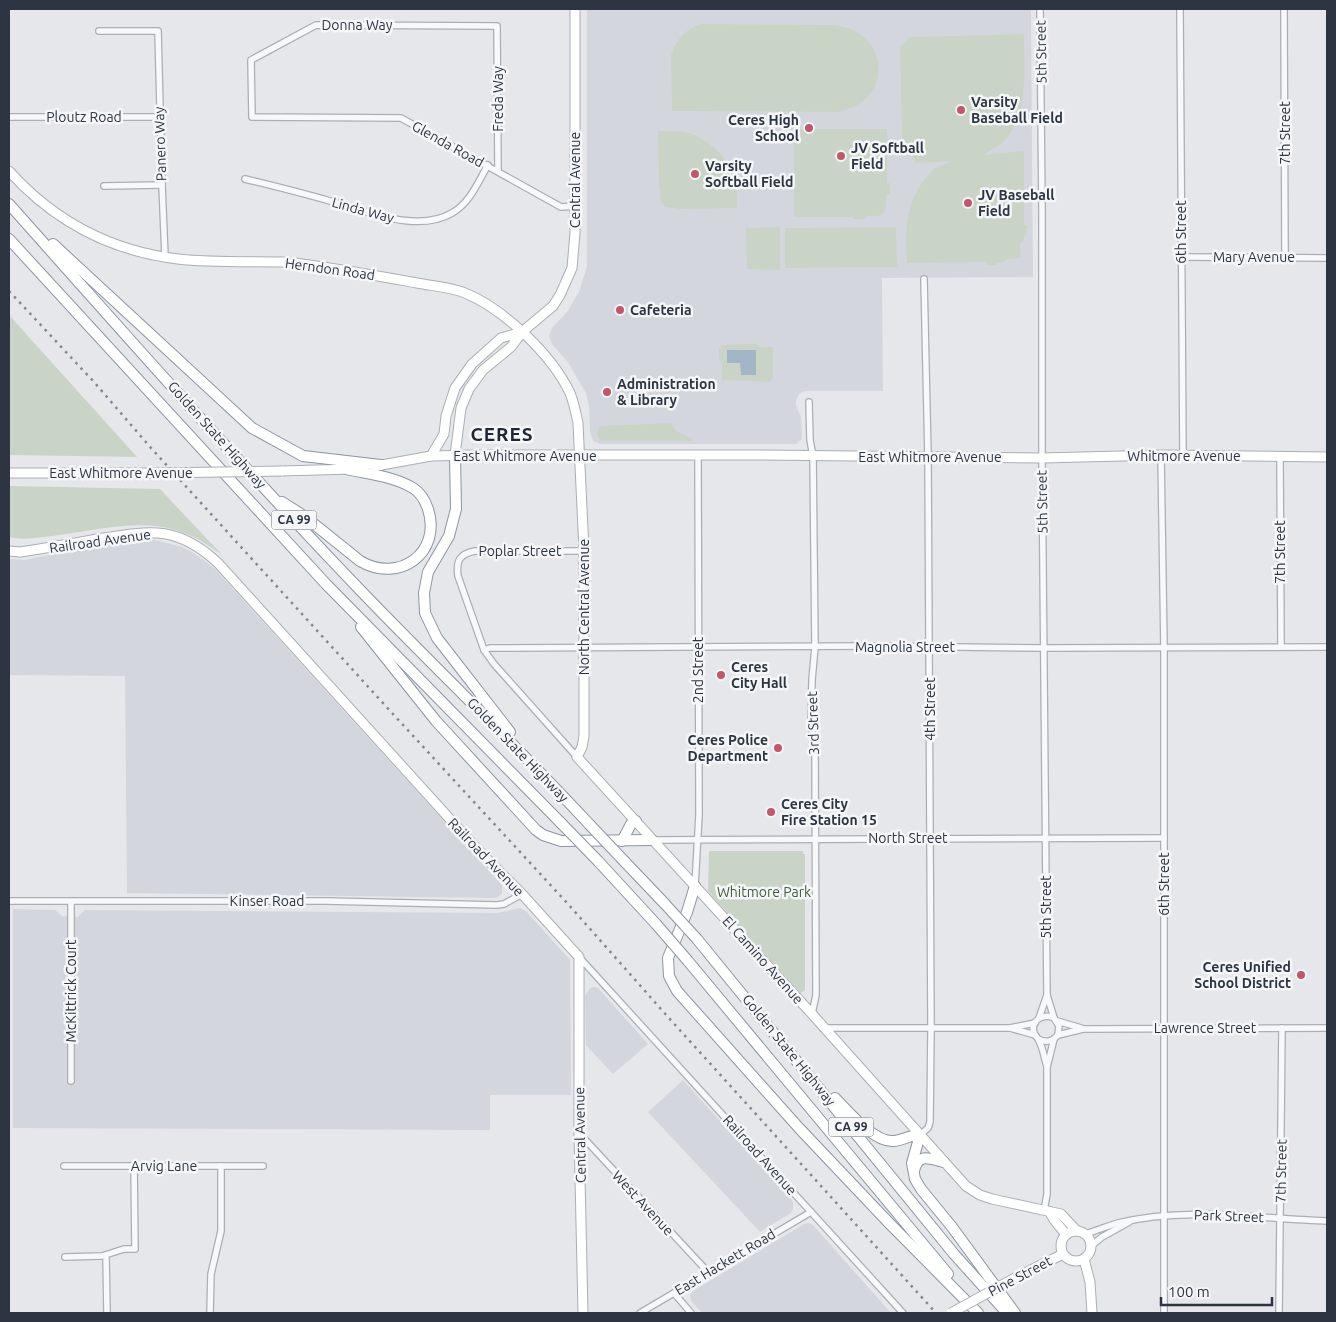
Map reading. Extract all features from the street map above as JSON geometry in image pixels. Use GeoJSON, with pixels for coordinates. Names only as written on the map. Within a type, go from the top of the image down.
{"type":"FeatureCollection","features":[{"type":"Feature","properties":{"kind":"highway"},"geometry":{"type":"LineString","coordinates":[[10,205],[252,428],[303,456],[381,465]]}},
{"type":"Feature","properties":{"kind":"highway","name":"Golden State Highway"},"geometry":{"type":"LineString","coordinates":[[10,205],[270,494],[364,593],[535,765],[697,939],[954,1254],[1007,1313]]}},
{"type":"Feature","properties":{"kind":"highway","name":"Golden State Highway"},"geometry":{"type":"LineString","coordinates":[[9,239],[326,584],[598,861],[656,924],[979,1313]]}},
{"type":"Feature","properties":{"kind":"highway"},"geometry":{"type":"LineString","coordinates":[[455,455],[456,509],[449,536],[428,572],[424,593],[426,613],[437,638],[535,765]]}},
{"type":"Feature","properties":{"kind":"highway"},"geometry":{"type":"LineString","coordinates":[[270,494],[304,516],[368,566],[386,570],[397,568],[413,561],[420,555],[428,543],[431,530],[432,520],[421,494],[414,488],[402,483],[346,469]]}},
{"type":"Feature","properties":{"kind":"highway"},"geometry":{"type":"LineString","coordinates":[[326,584],[436,721],[536,830],[543,835],[561,841],[652,840]]}},
{"type":"Feature","properties":{"kind":"highway"},"geometry":{"type":"LineString","coordinates":[[622,841],[631,824],[636,820]]}},
{"type":"Feature","properties":{"kind":"highway"},"geometry":{"type":"LineString","coordinates":[[695,886],[687,912],[668,958],[669,976],[677,991],[805,1135],[889,1224],[979,1313]]}},
{"type":"Feature","properties":{"kind":"highway"},"geometry":{"type":"LineString","coordinates":[[795,1058],[859,1122],[875,1135],[892,1141],[910,1135],[920,1135],[913,1157],[913,1172],[921,1189],[952,1227],[1015,1313]]}},
{"type":"Feature","properties":{"kind":"highway"},"geometry":{"type":"LineString","coordinates":[[913,1172],[917,1161],[923,1158],[944,1162]]}},
{"type":"Feature","properties":{"kind":"street","name":"Central Avenue"},"geometry":{"type":"LineString","coordinates":[[522,332],[553,306],[566,282],[573,259],[576,9]]}},
{"type":"Feature","properties":{"kind":"street","name":"5th Street"},"geometry":{"type":"LineString","coordinates":[[1040,9],[1047,995],[1056,1019]]}},
{"type":"Feature","properties":{"kind":"street","name":"6th Street"},"geometry":{"type":"LineString","coordinates":[[1180,9],[1183,456]]}},
{"type":"Feature","properties":{"kind":"street","name":"7th Street"},"geometry":{"type":"LineString","coordinates":[[1284,9],[1285,258]]}},
{"type":"Feature","properties":{"kind":"street","name":"Donna Way"},"geometry":{"type":"LineString","coordinates":[[252,117],[251,60],[316,25],[497,26]]}},
{"type":"Feature","properties":{"kind":"street","name":"Freda Way"},"geometry":{"type":"LineString","coordinates":[[497,26],[498,171]]}},
{"type":"Feature","properties":{"kind":"street","name":"Panero Way"},"geometry":{"type":"LineString","coordinates":[[98,31],[158,30],[165,257]]}},
{"type":"Feature","properties":{"kind":"street","name":"Ploutz Road"},"geometry":{"type":"LineString","coordinates":[[9,117],[160,117]]}},
{"type":"Feature","properties":{"kind":"street","name":"Glenda Road"},"geometry":{"type":"LineString","coordinates":[[252,117],[401,118],[561,207],[575,206]]}},
{"type":"Feature","properties":{"kind":"street","name":"Linda Way"},"geometry":{"type":"LineString","coordinates":[[245,178],[332,201],[390,219],[433,220],[451,214],[465,203],[488,165]]}},
{"type":"Feature","properties":{"kind":"street","name":"Herndon Road"},"geometry":{"type":"LineString","coordinates":[[9,171],[27,191],[66,222],[118,246],[165,257],[197,260],[286,262],[346,270],[464,292],[493,307],[522,332],[547,358],[565,383],[571,395],[578,422],[580,456]]}},
{"type":"Feature","properties":{"kind":"street"},"geometry":{"type":"LineString","coordinates":[[104,186],[162,185]]}},
{"type":"Feature","properties":{"kind":"street","name":"Mary Avenue"},"geometry":{"type":"LineString","coordinates":[[1182,257],[1327,258]]}},
{"type":"Feature","properties":{"kind":"street","name":"4th Street"},"geometry":{"type":"LineString","coordinates":[[920,1135],[928,1128],[930,1122],[931,1028],[928,457],[924,279]]}},
{"type":"Feature","properties":{"kind":"street"},"geometry":{"type":"LineString","coordinates":[[455,455],[461,408],[469,389],[484,370],[511,347],[522,332]]}},
{"type":"Feature","properties":{"kind":"street"},"geometry":{"type":"LineString","coordinates":[[431,456],[444,434],[446,416],[455,388],[472,364],[501,338],[522,332]]}},
{"type":"Feature","properties":{"kind":"street","name":"3rd Street"},"geometry":{"type":"LineString","coordinates":[[809,402],[812,456],[815,646],[811,726],[815,748],[816,839],[816,995],[812,1014]]}},
{"type":"Feature","properties":{"kind":"street","name":"East Whitmore Avenue"},"geometry":{"type":"LineString","coordinates":[[9,473],[153,473],[346,469],[431,456],[455,455],[580,456],[698,454],[1042,458]]}},
{"type":"Feature","properties":{"kind":"street","name":"2nd Street"},"geometry":{"type":"LineString","coordinates":[[695,886],[698,840],[698,454]]}},
{"type":"Feature","properties":{"kind":"street","name":"Whitmore Avenue"},"geometry":{"type":"LineString","coordinates":[[1042,458],[1161,455],[1327,457]]}},
{"type":"Feature","properties":{"kind":"street","name":"6th Street"},"geometry":{"type":"LineString","coordinates":[[1161,455],[1164,648],[1164,1313]]}},
{"type":"Feature","properties":{"kind":"street","name":"North Central Avenue"},"geometry":{"type":"LineString","coordinates":[[578,757],[584,736],[584,551],[580,456]]}},
{"type":"Feature","properties":{"kind":"street","name":"7th Street"},"geometry":{"type":"LineString","coordinates":[[1280,457],[1281,647]]}},
{"type":"Feature","properties":{"kind":"street","name":"Railroad Avenue"},"geometry":{"type":"LineString","coordinates":[[9,550],[20,552],[150,532],[180,538],[207,552],[478,850],[522,894],[903,1313]]}},
{"type":"Feature","properties":{"kind":"street","name":"Poplar Street"},"geometry":{"type":"LineString","coordinates":[[460,559],[466,552],[475,551],[584,551]]}},
{"type":"Feature","properties":{"kind":"street","name":"El Camino Avenue"},"geometry":{"type":"LineString","coordinates":[[460,559],[457,566],[458,576],[484,650],[652,840],[812,1014],[966,1186],[980,1195],[1061,1214],[1081,1233]]}},
{"type":"Feature","properties":{"kind":"street","name":"Magnolia Street"},"geometry":{"type":"LineString","coordinates":[[484,650],[490,648],[815,646],[1044,648],[1327,647]]}},
{"type":"Feature","properties":{"kind":"street","name":"North Street"},"geometry":{"type":"LineString","coordinates":[[652,840],[1164,838]]}},
{"type":"Feature","properties":{"kind":"street","name":"Kinser Road"},"geometry":{"type":"LineString","coordinates":[[9,901],[326,901],[497,905],[504,904],[522,894]]}},
{"type":"Feature","properties":{"kind":"street","name":"McKittrick Court"},"geometry":{"type":"LineString","coordinates":[[70,1081],[71,902]]}},
{"type":"Feature","properties":{"kind":"street","name":"Central Avenue"},"geometry":{"type":"LineString","coordinates":[[579,957],[582,1313]]}},
{"type":"Feature","properties":{"kind":"street","name":"5th Street"},"geometry":{"type":"LineString","coordinates":[[1037,1021],[1047,995]]}},
{"type":"Feature","properties":{"kind":"street"},"geometry":{"type":"LineString","coordinates":[[823,1028],[1010,1028],[1037,1021],[1044,1016],[1056,1019],[1059,1026],[1047,1067],[1047,1211],[1066,1235]]}},
{"type":"Feature","properties":{"kind":"street","name":"Lawrence Street"},"geometry":{"type":"LineString","coordinates":[[1056,1019],[1083,1029]]}},
{"type":"Feature","properties":{"kind":"street"},"geometry":{"type":"LineString","coordinates":[[1037,1021],[1033,1030],[1047,1067]]}},
{"type":"Feature","properties":{"kind":"street"},"geometry":{"type":"LineString","coordinates":[[1010,1028],[1047,1042],[1056,1037]]}},
{"type":"Feature","properties":{"kind":"street","name":"7th Street"},"geometry":{"type":"LineString","coordinates":[[1279,1313],[1282,1028]]}},
{"type":"Feature","properties":{"kind":"street","name":"Lawrence Street"},"geometry":{"type":"LineString","coordinates":[[1056,1037],[1083,1029],[1327,1028]]}},
{"type":"Feature","properties":{"kind":"street","name":"West Avenue"},"geometry":{"type":"LineString","coordinates":[[579,1133],[708,1272]]}},
{"type":"Feature","properties":{"kind":"street","name":"Arvig Lane"},"geometry":{"type":"LineString","coordinates":[[64,1166],[263,1166]]}},
{"type":"Feature","properties":{"kind":"street"},"geometry":{"type":"LineString","coordinates":[[65,1256],[106,1256],[124,1249],[135,1249],[134,1166]]}},
{"type":"Feature","properties":{"kind":"street"},"geometry":{"type":"LineString","coordinates":[[210,1313],[211,1274],[221,1231],[221,1166]]}},
{"type":"Feature","properties":{"kind":"street","name":"East Hackett Road"},"geometry":{"type":"LineString","coordinates":[[640,1313],[811,1212]]}},
{"type":"Feature","properties":{"kind":"street","name":"Park Street"},"geometry":{"type":"LineString","coordinates":[[1081,1233],[1119,1222],[1163,1216],[1200,1215],[1327,1222]]}},
{"type":"Feature","properties":{"kind":"street","name":"Park Street"},"geometry":{"type":"LineString","coordinates":[[1091,1246],[1102,1237],[1131,1221]]}},
{"type":"Feature","properties":{"kind":"street"},"geometry":{"type":"LineString","coordinates":[[1072,1232],[1081,1233],[1090,1239],[1090,1253],[1084,1259],[1074,1262],[1063,1254],[1061,1242],[1066,1235],[1072,1232]]}},
{"type":"Feature","properties":{"kind":"street","name":"Pine Street"},"geometry":{"type":"LineString","coordinates":[[952,1313],[1063,1254]]}},
{"type":"Feature","properties":{"kind":"street"},"geometry":{"type":"LineString","coordinates":[[106,1256],[107,1313]]}},
{"type":"Feature","properties":{"kind":"street"},"geometry":{"type":"LineString","coordinates":[[1084,1259],[1090,1282],[1092,1313]]}},
{"type":"Feature","properties":{"kind":"street"},"geometry":{"type":"LineString","coordinates":[[674,1293],[691,1313]]}},
{"type":"Feature","properties":{"kind":"shaded area","name":"Ceres High School"},"geometry":{"type":"Polygon","coordinates":[[[587,9],[1031,9],[1033,277],[882,278],[883,391],[805,391],[800,393],[796,400],[796,405],[801,417],[802,439],[796,444],[600,444],[593,441],[590,432],[589,406],[586,393],[567,361],[552,344],[549,336],[552,328],[567,312],[579,292],[587,266],[587,9]]]}},
{"type":"Feature","properties":{"kind":"shaded area"},"geometry":{"type":"Polygon","coordinates":[[[155,540],[182,547],[213,567],[502,885],[502,894],[496,898],[127,893],[125,676],[9,675],[9,559],[25,560],[86,547],[91,549],[104,547],[106,544],[155,540]]]}},
{"type":"Feature","properties":{"kind":"shaded area"},"geometry":{"type":"Polygon","coordinates":[[[520,908],[526,911],[570,960],[571,1095],[490,1095],[490,1130],[13,1128],[13,909],[55,910],[62,916],[78,917],[85,910],[497,913],[520,908]]]}},
{"type":"Feature","properties":{"kind":"shaded area"},"geometry":{"type":"Polygon","coordinates":[[[590,988],[598,988],[648,1044],[613,1074],[586,1045],[585,996],[590,988]]]}},
{"type":"Feature","properties":{"kind":"shaded area"},"geometry":{"type":"Polygon","coordinates":[[[683,1080],[793,1202],[791,1213],[760,1232],[648,1112],[683,1080]]]}},
{"type":"Feature","properties":{"kind":"shaded area"},"geometry":{"type":"Polygon","coordinates":[[[809,1223],[813,1225],[891,1313],[702,1313],[691,1301],[690,1295],[693,1291],[804,1224],[809,1223]]]}},
{"type":"Feature","properties":{"kind":"green space"},"geometry":{"type":"Polygon","coordinates":[[[700,24],[832,25],[852,29],[866,39],[875,52],[878,66],[877,81],[869,95],[857,106],[838,112],[672,111],[671,55],[682,36],[700,24]]]}},
{"type":"Feature","properties":{"kind":"green space"},"geometry":{"type":"Polygon","coordinates":[[[1024,34],[1024,90],[1018,118],[1005,140],[998,147],[983,155],[1024,151],[1024,225],[1027,225],[1026,235],[1020,244],[1021,258],[1006,259],[996,265],[986,265],[986,262],[907,263],[906,238],[911,204],[922,182],[931,172],[952,161],[916,163],[902,136],[900,47],[910,37],[1024,34]]]}},
{"type":"Feature","properties":{"kind":"green space","name":"JV Softball Field"},"geometry":{"type":"Polygon","coordinates":[[[794,129],[887,129],[887,183],[890,183],[890,194],[887,194],[884,212],[878,216],[865,217],[865,219],[854,219],[853,217],[794,217],[794,129]]]}},
{"type":"Feature","properties":{"kind":"green space","name":"Varsity Softball Field"},"geometry":{"type":"Polygon","coordinates":[[[658,131],[685,132],[701,138],[715,149],[726,162],[734,178],[737,208],[681,209],[665,207],[660,200],[658,131]]]}},
{"type":"Feature","properties":{"kind":"green space"},"geometry":{"type":"Polygon","coordinates":[[[780,227],[780,270],[747,269],[746,228],[780,227]]]}},
{"type":"Feature","properties":{"kind":"green space"},"geometry":{"type":"Polygon","coordinates":[[[896,227],[897,267],[785,268],[785,228],[896,227]]]}},
{"type":"Feature","properties":{"kind":"green space"},"geometry":{"type":"Polygon","coordinates":[[[9,315],[137,457],[9,455],[9,315]]]}},
{"type":"Feature","properties":{"kind":"green space"},"geometry":{"type":"Polygon","coordinates":[[[743,344],[773,347],[773,378],[770,382],[722,380],[722,364],[719,360],[719,349],[722,345],[743,344]]]}},
{"type":"Feature","properties":{"kind":"green space"},"geometry":{"type":"Polygon","coordinates":[[[671,423],[675,430],[692,439],[692,441],[601,441],[597,435],[599,426],[671,423]]]}},
{"type":"Feature","properties":{"kind":"green space"},"geometry":{"type":"Polygon","coordinates":[[[9,486],[160,489],[223,556],[203,542],[183,532],[164,527],[144,525],[104,528],[34,538],[21,539],[9,537],[9,486]]]}},
{"type":"Feature","properties":{"kind":"green space","name":"Whitmore Park"},"geometry":{"type":"Polygon","coordinates":[[[709,851],[803,851],[803,854],[805,854],[805,990],[800,993],[708,891],[709,851]]]}},
{"type":"Feature","properties":{"kind":"water"},"geometry":{"type":"Polygon","coordinates":[[[727,350],[756,350],[756,375],[741,375],[740,363],[727,363],[727,350]]]}},
{"type":"Feature","properties":{"kind":"railway"},"geometry":{"type":"LineString","coordinates":[[9,291],[568,904],[936,1313]]}},
{"type":"Feature","properties":{"kind":"place","name":"Varsity Baseball Field"},"geometry":{"type":"Point","coordinates":[961,110]}},
{"type":"Feature","properties":{"kind":"place","name":"Ceres High School"},"geometry":{"type":"Point","coordinates":[809,128]}},
{"type":"Feature","properties":{"kind":"place","name":"JV Softball Field"},"geometry":{"type":"Point","coordinates":[841,156]}},
{"type":"Feature","properties":{"kind":"place","name":"Varsity Softball Field"},"geometry":{"type":"Point","coordinates":[695,174]}},
{"type":"Feature","properties":{"kind":"place","name":"JV Baseball Field"},"geometry":{"type":"Point","coordinates":[968,203]}},
{"type":"Feature","properties":{"kind":"place","name":"Cafeteria"},"geometry":{"type":"Point","coordinates":[620,310]}},
{"type":"Feature","properties":{"kind":"place","name":"Administration & Library"},"geometry":{"type":"Point","coordinates":[607,392]}},
{"type":"Feature","properties":{"kind":"place","name":"Ceres City Hall"},"geometry":{"type":"Point","coordinates":[721,675]}},
{"type":"Feature","properties":{"kind":"place","name":"Ceres Police Department"},"geometry":{"type":"Point","coordinates":[778,748]}},
{"type":"Feature","properties":{"kind":"place","name":"Ceres City Fire Station 15"},"geometry":{"type":"Point","coordinates":[771,812]}},
{"type":"Feature","properties":{"kind":"place","name":"Ceres Unified School District"},"geometry":{"type":"Point","coordinates":[1301,975]}},
{"type":"Feature","properties":{"kind":"district","name":"CERES"},"geometry":{"type":"Point","coordinates":[502,434]}}]}
